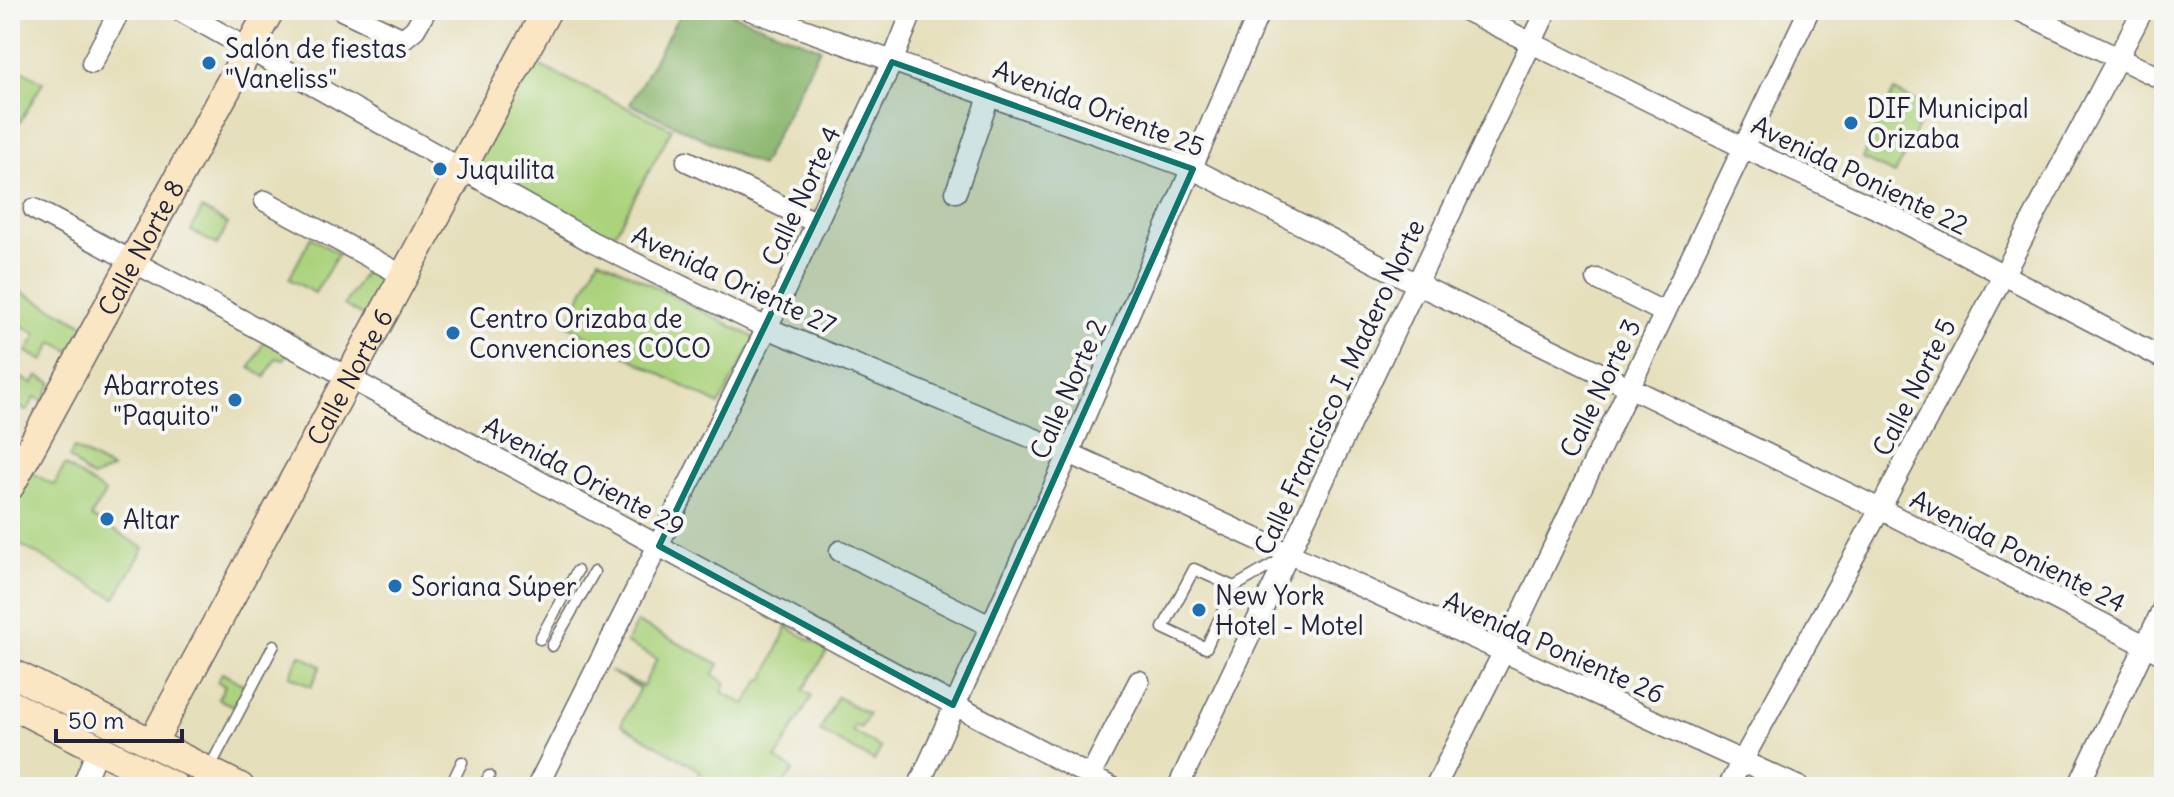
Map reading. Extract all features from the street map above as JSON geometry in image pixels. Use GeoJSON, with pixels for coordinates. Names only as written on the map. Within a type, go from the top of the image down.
{"type":"FeatureCollection","features":[{"type":"Feature","properties":{"kind":"street"},"geometry":{"type":"LineString","coordinates":[[92,63],[120,10]]}},
{"type":"Feature","properties":{"kind":"street","name":"Avenida Oriente 27"},"geometry":{"type":"LineString","coordinates":[[179,10],[458,170],[592,242],[767,328],[1069,453],[1287,555]]}},
{"type":"Feature","properties":{"kind":"street","name":"Calle Norte 8"},"geometry":{"type":"LineString","coordinates":[[10,486],[135,263],[270,10]]}},
{"type":"Feature","properties":{"kind":"street"},"geometry":{"type":"LineString","coordinates":[[342,10],[403,39],[415,29],[426,10]]}},
{"type":"Feature","properties":{"kind":"street","name":"Calle Norte 6"},"geometry":{"type":"LineString","coordinates":[[152,743],[351,378],[458,170],[547,10]]}},
{"type":"Feature","properties":{"kind":"street","name":"Avenida Oriente 25"},"geometry":{"type":"LineString","coordinates":[[750,10],[1193,169],[1417,284]]}},
{"type":"Feature","properties":{"kind":"street","name":"Calle Norte 4"},"geometry":{"type":"LineString","coordinates":[[537,787],[767,328],[892,62],[913,10]]}},
{"type":"Feature","properties":{"kind":"street","name":"Calle Norte 2"},"geometry":{"type":"LineString","coordinates":[[918,787],[988,625],[1069,453],[1260,10]]}},
{"type":"Feature","properties":{"kind":"street","name":"Avenida Poniente 22"},"geometry":{"type":"LineString","coordinates":[[1465,10],[1532,40],[1742,147],[1886,213],[2164,359]]}},
{"type":"Feature","properties":{"kind":"street","name":"Calle Francisco I. Madero Norte"},"geometry":{"type":"LineString","coordinates":[[1178,787],[1547,10]]}},
{"type":"Feature","properties":{"kind":"street","name":"Calle Norte 3"},"geometry":{"type":"LineString","coordinates":[[1435,787],[1503,653],[1809,10]]}},
{"type":"Feature","properties":{"kind":"street"},"geometry":{"type":"LineString","coordinates":[[2018,10],[2164,80]]}},
{"type":"Feature","properties":{"kind":"street","name":"Calle Norte 5"},"geometry":{"type":"LineString","coordinates":[[1728,787],[1880,509],[2143,10]]}},
{"type":"Feature","properties":{"kind":"street"},"geometry":{"type":"LineString","coordinates":[[956,192],[990,94]]}},
{"type":"Feature","properties":{"kind":"street"},"geometry":{"type":"LineString","coordinates":[[687,161],[817,223]]}},
{"type":"Feature","properties":{"kind":"street"},"geometry":{"type":"LineString","coordinates":[[265,201],[404,276]]}},
{"type":"Feature","properties":{"kind":"street","name":"Avenida Oriente 29"},"geometry":{"type":"LineString","coordinates":[[34,209],[351,378],[611,523],[1111,787]]}},
{"type":"Feature","properties":{"kind":"street"},"geometry":{"type":"LineString","coordinates":[[1597,279],[1665,313]]}},
{"type":"Feature","properties":{"kind":"street","name":"Avenida Poniente 24"},"geometry":{"type":"LineString","coordinates":[[1417,284],[1880,509],[2155,651]]}},
{"type":"Feature","properties":{"kind":"street"},"geometry":{"type":"LineString","coordinates":[[840,551],[988,625]]}},
{"type":"Feature","properties":{"kind":"street","name":"Avenida Poniente 26"},"geometry":{"type":"LineString","coordinates":[[1287,555],[1799,787]]}},
{"type":"Feature","properties":{"kind":"street"},"geometry":{"type":"LineString","coordinates":[[2078,787],[2155,651],[2164,606]]}},
{"type":"Feature","properties":{"kind":"street"},"geometry":{"type":"LineString","coordinates":[[10,672],[240,787]]}},
{"type":"Feature","properties":{"kind":"street"},"geometry":{"type":"LineString","coordinates":[[1090,776],[1139,681]]}},
{"type":"Feature","properties":{"kind":"street"},"geometry":{"type":"LineString","coordinates":[[10,704],[175,787]]}},
{"type":"Feature","properties":{"kind":"street"},"geometry":{"type":"LineString","coordinates":[[82,787],[98,748]]}},
{"type":"Feature","properties":{"kind":"lane"},"geometry":{"type":"LineString","coordinates":[[1234,587],[1194,569],[1163,628],[1206,648],[1234,587],[1287,555]]}},
{"type":"Feature","properties":{"kind":"lane"},"geometry":{"type":"LineString","coordinates":[[540,639],[577,571]]}},
{"type":"Feature","properties":{"kind":"lane"},"geometry":{"type":"LineString","coordinates":[[552,646],[594,572]]}},
{"type":"Feature","properties":{"kind":"lane"},"geometry":{"type":"LineString","coordinates":[[208,771],[274,645]]}},
{"type":"Feature","properties":{"kind":"lane"},"geometry":{"type":"LineString","coordinates":[[450,787],[462,762]]}},
{"type":"Feature","properties":{"kind":"lane"},"geometry":{"type":"LineString","coordinates":[[483,787],[489,776]]}},
{"type":"Feature","properties":{"kind":"highlighted area"},"geometry":{"type":"Polygon","coordinates":[[[892,62],[1193,169],[953,705],[659,546],[892,62]]]}},
{"type":"Feature","properties":{"kind":"green space"},"geometry":{"type":"Polygon","coordinates":[[[682,10],[722,10],[820,48],[761,166],[630,104],[682,10]]]}},
{"type":"Feature","properties":{"kind":"green space"},"geometry":{"type":"Polygon","coordinates":[[[532,62],[672,129],[612,239],[484,171],[478,160],[532,62]]]}},
{"type":"Feature","properties":{"kind":"green space"},"geometry":{"type":"Polygon","coordinates":[[[17,67],[43,82],[20,122],[10,116],[10,80],[17,67]]]}},
{"type":"Feature","properties":{"kind":"green space"},"geometry":{"type":"Polygon","coordinates":[[[1894,91],[1927,107],[1895,174],[1862,159],[1894,91]]]}},
{"type":"Feature","properties":{"kind":"green space"},"geometry":{"type":"Polygon","coordinates":[[[202,209],[228,224],[217,245],[191,231],[202,209]]]}},
{"type":"Feature","properties":{"kind":"green space"},"geometry":{"type":"Polygon","coordinates":[[[311,237],[338,254],[315,293],[289,279],[311,237]]]}},
{"type":"Feature","properties":{"kind":"green space"},"geometry":{"type":"Polygon","coordinates":[[[599,258],[755,338],[719,405],[567,325],[599,258]]]}},
{"type":"Feature","properties":{"kind":"green space"},"geometry":{"type":"Polygon","coordinates":[[[369,265],[393,281],[371,321],[344,305],[369,265]]]}},
{"type":"Feature","properties":{"kind":"green space"},"geometry":{"type":"Polygon","coordinates":[[[10,286],[85,325],[72,352],[53,342],[43,361],[27,352],[37,334],[10,320],[10,286]]]}},
{"type":"Feature","properties":{"kind":"green space"},"geometry":{"type":"Polygon","coordinates":[[[265,340],[288,353],[284,360],[276,358],[265,377],[250,368],[265,340]]]}},
{"type":"Feature","properties":{"kind":"green space"},"geometry":{"type":"Polygon","coordinates":[[[38,376],[52,383],[43,401],[35,397],[27,411],[10,402],[20,377],[33,384],[38,376]]]}},
{"type":"Feature","properties":{"kind":"green space"},"geometry":{"type":"Polygon","coordinates":[[[74,448],[112,469],[93,478],[69,458],[74,448]]]}},
{"type":"Feature","properties":{"kind":"green space"},"geometry":{"type":"Polygon","coordinates":[[[65,465],[105,493],[91,517],[144,548],[115,598],[10,539],[10,507],[29,471],[54,485],[65,465]]]}},
{"type":"Feature","properties":{"kind":"green space"},"geometry":{"type":"Polygon","coordinates":[[[637,622],[719,664],[713,675],[726,683],[722,692],[745,704],[761,679],[764,680],[787,627],[828,650],[803,690],[812,696],[776,759],[794,770],[781,787],[690,787],[701,771],[621,724],[640,688],[609,671],[643,686],[657,659],[626,643],[637,622]]]}},
{"type":"Feature","properties":{"kind":"green space"},"geometry":{"type":"Polygon","coordinates":[[[300,655],[321,666],[311,687],[290,676],[300,655]]]}},
{"type":"Feature","properties":{"kind":"green space"},"geometry":{"type":"Polygon","coordinates":[[[222,673],[246,686],[235,707],[218,699],[225,686],[217,682],[222,673]]]}},
{"type":"Feature","properties":{"kind":"green space"},"geometry":{"type":"Polygon","coordinates":[[[837,697],[869,714],[861,728],[855,725],[852,731],[881,748],[874,761],[820,731],[837,697]]]}},
{"type":"Feature","properties":{"kind":"place","name":"Salón de fiestas \"Vaneliss\""},"geometry":{"type":"Point","coordinates":[209,63]}},
{"type":"Feature","properties":{"kind":"place","name":"DIF Municipal Orizaba"},"geometry":{"type":"Point","coordinates":[1851,123]}},
{"type":"Feature","properties":{"kind":"place","name":"Juquilita"},"geometry":{"type":"Point","coordinates":[440,169]}},
{"type":"Feature","properties":{"kind":"place","name":"Centro Orizaba de Convenciones COCO"},"geometry":{"type":"Point","coordinates":[453,333]}},
{"type":"Feature","properties":{"kind":"place","name":"Abarrotes \"Paquito\""},"geometry":{"type":"Point","coordinates":[235,400]}},
{"type":"Feature","properties":{"kind":"place","name":"Altar"},"geometry":{"type":"Point","coordinates":[107,519]}},
{"type":"Feature","properties":{"kind":"place","name":"Soriana Súper"},"geometry":{"type":"Point","coordinates":[395,586]}},
{"type":"Feature","properties":{"kind":"place","name":"New York Hotel - Motel"},"geometry":{"type":"Point","coordinates":[1199,610]}}]}
